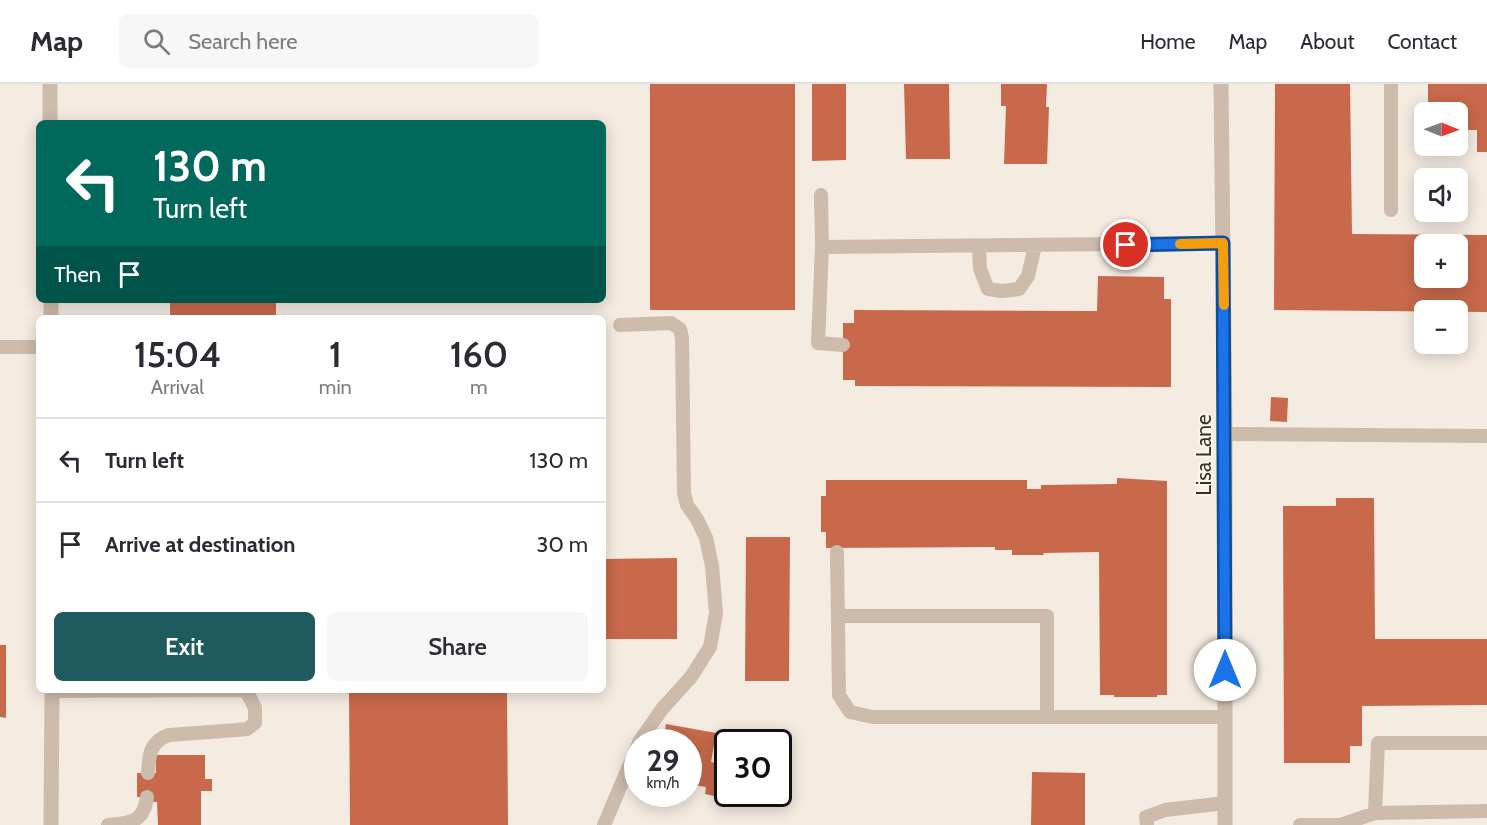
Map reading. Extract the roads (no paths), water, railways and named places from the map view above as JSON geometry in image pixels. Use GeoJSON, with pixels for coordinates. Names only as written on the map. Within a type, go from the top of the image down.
{"type":"FeatureCollection","features":[{"type":"Feature","properties":{"kind":"street"},"geometry":{"type":"LineString","coordinates":[[50,84],[50,120]]}},
{"type":"Feature","properties":{"kind":"street","name":"Lisa Lane"},"geometry":{"type":"LineString","coordinates":[[1221,84],[1226,825]]}},
{"type":"Feature","properties":{"kind":"street"},"geometry":{"type":"LineString","coordinates":[[51,825],[52,693]]}},
{"type":"Feature","properties":{"kind":"lane"},"geometry":{"type":"LineString","coordinates":[[1391,84],[1391,210]]}},
{"type":"Feature","properties":{"kind":"lane"},"geometry":{"type":"LineString","coordinates":[[821,195],[822,247],[818,343],[843,345]]}},
{"type":"Feature","properties":{"kind":"lane"},"geometry":{"type":"LineString","coordinates":[[822,247],[1223,243]]}},
{"type":"Feature","properties":{"kind":"lane"},"geometry":{"type":"LineString","coordinates":[[979,246],[981,269],[988,289],[1002,291],[1018,289],[1028,276],[1035,246]]}},
{"type":"Feature","properties":{"kind":"lane"},"geometry":{"type":"LineString","coordinates":[[620,325],[671,323],[680,329],[684,493],[687,505],[706,538],[712,566],[716,613],[710,647],[691,677],[662,709],[648,729]]}},
{"type":"Feature","properties":{"kind":"lane"},"geometry":{"type":"LineString","coordinates":[[0,347],[36,347]]}},
{"type":"Feature","properties":{"kind":"lane"},"geometry":{"type":"LineString","coordinates":[[1225,434],[1487,436]]}},
{"type":"Feature","properties":{"kind":"lane"},"geometry":{"type":"LineString","coordinates":[[837,552],[839,694],[850,712],[873,717],[1226,717]]}},
{"type":"Feature","properties":{"kind":"lane"},"geometry":{"type":"LineString","coordinates":[[838,616],[1047,616],[1047,716]]}},
{"type":"Feature","properties":{"kind":"lane"},"geometry":{"type":"LineString","coordinates":[[148,773],[150,752],[160,738],[169,735],[247,729],[255,723],[255,708],[248,693]]}},
{"type":"Feature","properties":{"kind":"lane"},"geometry":{"type":"LineString","coordinates":[[1375,813],[1378,743],[1487,743]]}},
{"type":"Feature","properties":{"kind":"lane"},"geometry":{"type":"LineString","coordinates":[[604,825],[624,777]]}},
{"type":"Feature","properties":{"kind":"lane"},"geometry":{"type":"LineString","coordinates":[[108,825],[128,823],[137,819],[147,797]]}},
{"type":"Feature","properties":{"kind":"lane"},"geometry":{"type":"LineString","coordinates":[[1147,825],[1146,817],[1165,810],[1226,803]]}},
{"type":"Feature","properties":{"kind":"lane"},"geometry":{"type":"LineString","coordinates":[[1300,825],[1340,825],[1375,813],[1487,811]]}}]}
